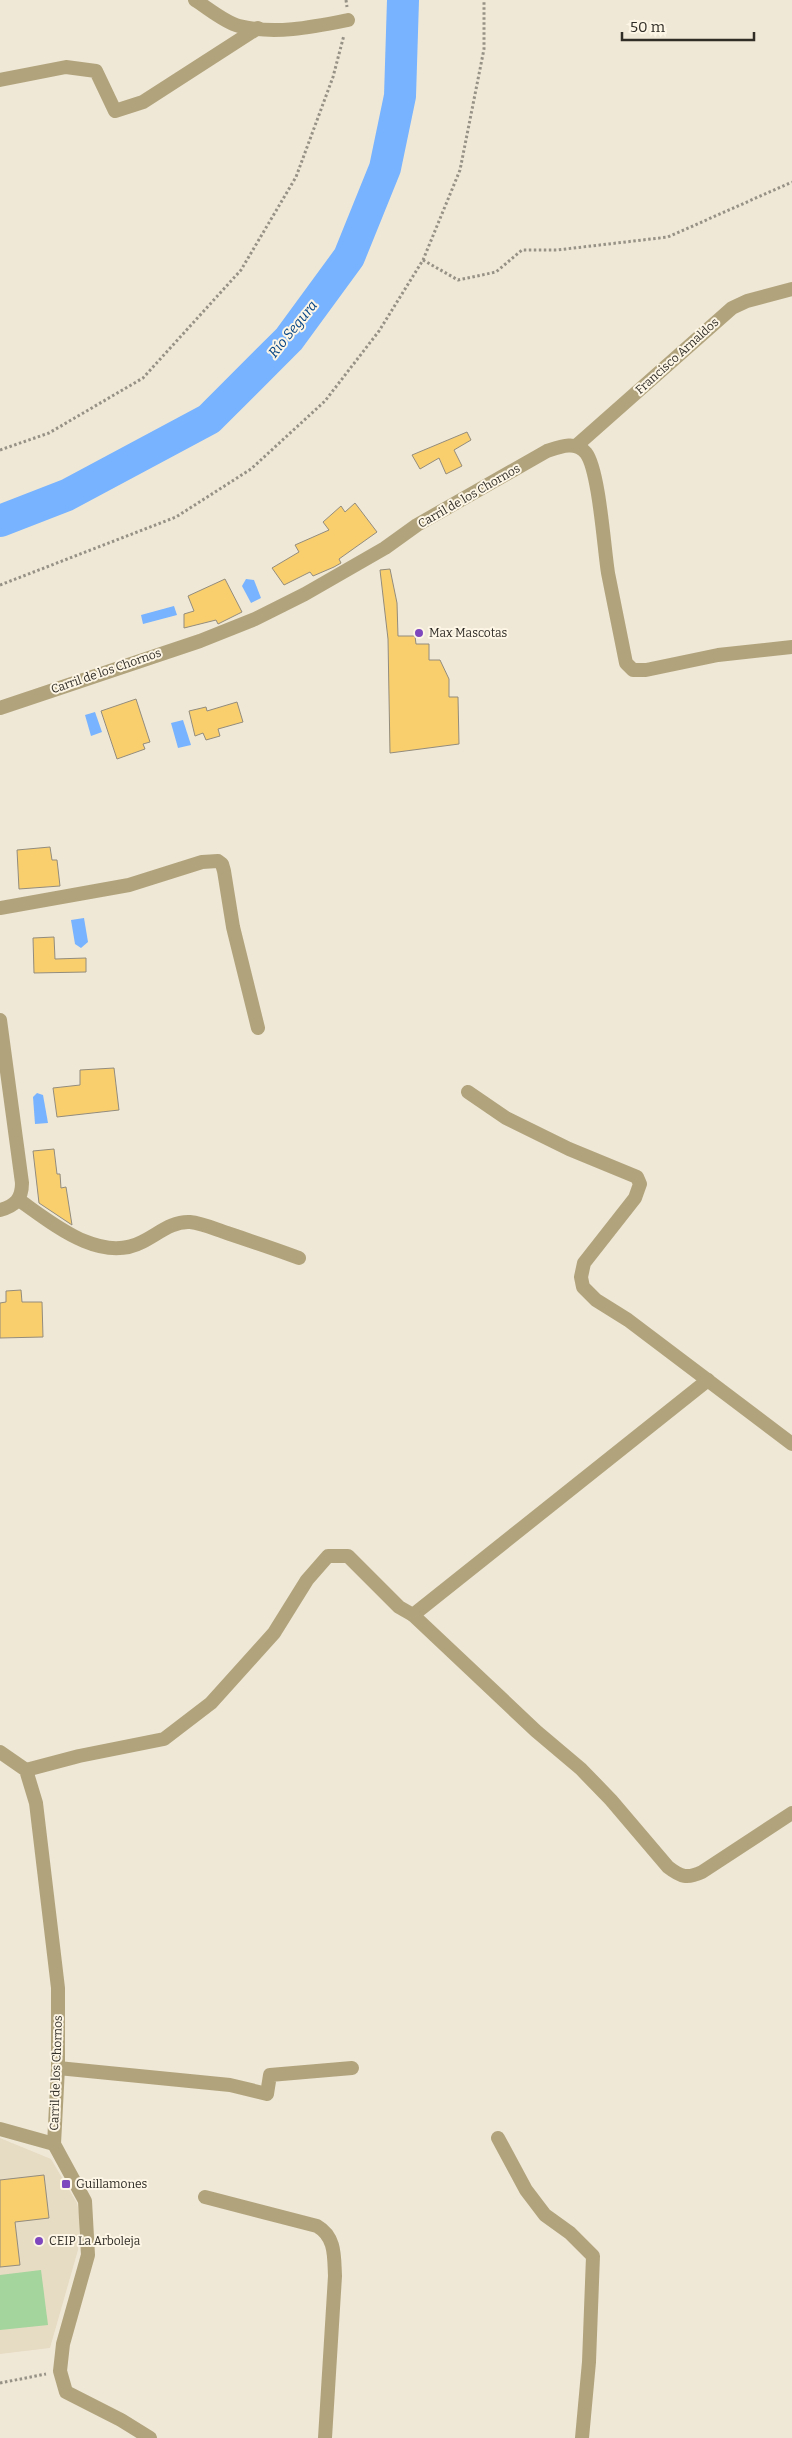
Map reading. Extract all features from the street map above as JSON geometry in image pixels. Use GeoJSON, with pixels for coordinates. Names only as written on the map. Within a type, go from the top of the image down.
{"type":"FeatureCollection","features":[{"type":"Feature","properties":{"kind":"street"},"geometry":{"type":"LineString","coordinates":[[195,0],[238,26],[301,29],[348,20]]}},
{"type":"Feature","properties":{"kind":"street"},"geometry":{"type":"LineString","coordinates":[[0,80],[66,67],[96,71],[115,111],[143,102],[258,28]]}},
{"type":"Feature","properties":{"kind":"street","name":"Francisco Arnaldos"},"geometry":{"type":"LineString","coordinates":[[576,446],[732,308],[747,301],[792,289]]}},
{"type":"Feature","properties":{"kind":"street","name":"Carril de los Chornos"},"geometry":{"type":"LineString","coordinates":[[0,708],[103,671],[200,641],[255,619],[305,594],[385,548],[417,525],[547,452],[564,445],[576,446]]}},
{"type":"Feature","properties":{"kind":"street"},"geometry":{"type":"LineString","coordinates":[[576,446],[586,452],[593,470],[608,572],[626,663],[633,670],[646,670],[718,655],[792,647]]}},
{"type":"Feature","properties":{"kind":"street"},"geometry":{"type":"LineString","coordinates":[[0,908],[129,885],[202,862],[218,861],[222,864],[224,871],[234,927],[258,1028]]}},
{"type":"Feature","properties":{"kind":"street"},"geometry":{"type":"LineString","coordinates":[[0,1020],[1,1041],[22,1193],[19,1200],[12,1206],[0,1210]]}},
{"type":"Feature","properties":{"kind":"street"},"geometry":{"type":"LineString","coordinates":[[468,1092],[506,1118],[569,1149],[637,1177],[640,1184],[635,1198],[584,1263],[581,1278],[584,1286],[596,1300],[628,1320],[792,1444]]}},
{"type":"Feature","properties":{"kind":"street"},"geometry":{"type":"LineString","coordinates":[[19,1200],[76,1236],[103,1248],[117,1249],[129,1247],[139,1244],[172,1224],[192,1222],[299,1258]]}},
{"type":"Feature","properties":{"kind":"street"},"geometry":{"type":"LineString","coordinates":[[414,1615],[708,1380]]}},
{"type":"Feature","properties":{"kind":"street"},"geometry":{"type":"LineString","coordinates":[[0,1752],[26,1770],[79,1756],[164,1739],[217,1696],[274,1632],[307,1580],[328,1556],[348,1556],[399,1607],[414,1615],[536,1731],[580,1769],[611,1800],[668,1867],[678,1875],[692,1877],[702,1872],[792,1812]]}},
{"type":"Feature","properties":{"kind":"street","name":"Carril de los Chornos"},"geometry":{"type":"LineString","coordinates":[[26,1770],[36,1803],[58,1988],[58,2068],[54,2144],[85,2201],[88,2255],[63,2344],[60,2371],[66,2392],[121,2420],[150,2438]]}},
{"type":"Feature","properties":{"kind":"street"},"geometry":{"type":"LineString","coordinates":[[58,2068],[230,2085],[267,2094],[270,2075],[352,2068]]}},
{"type":"Feature","properties":{"kind":"street"},"geometry":{"type":"LineString","coordinates":[[0,2129],[54,2144]]}},
{"type":"Feature","properties":{"kind":"street"},"geometry":{"type":"LineString","coordinates":[[498,2138],[526,2190],[545,2215],[570,2233],[593,2256],[589,2362],[582,2438]]}},
{"type":"Feature","properties":{"kind":"street"},"geometry":{"type":"LineString","coordinates":[[205,2197],[317,2226],[328,2234],[334,2254],[335,2276],[326,2438]]}},
{"type":"Feature","properties":{"kind":"path"},"geometry":{"type":"LineString","coordinates":[[0,450],[49,433],[143,378],[241,270],[296,178],[333,77],[348,20],[346,0]]}},
{"type":"Feature","properties":{"kind":"path"},"geometry":{"type":"LineString","coordinates":[[0,585],[176,517],[250,469],[325,401],[379,331],[423,260],[460,170],[484,49],[484,0]]}},
{"type":"Feature","properties":{"kind":"path"},"geometry":{"type":"LineString","coordinates":[[423,260],[458,280],[496,272],[522,250],[557,250],[668,237],[792,182]]}},
{"type":"Feature","properties":{"kind":"path"},"geometry":{"type":"LineString","coordinates":[[0,2383],[60,2371]]}},
{"type":"Feature","properties":{"kind":"shaded area","name":"CEIP La Arboleja"},"geometry":{"type":"Polygon","coordinates":[[[0,2138],[51,2159],[77,2203],[80,2217],[78,2250],[50,2348],[0,2354],[0,2138]]]}},
{"type":"Feature","properties":{"kind":"green space"},"geometry":{"type":"Polygon","coordinates":[[[41,2270],[48,2325],[0,2330],[0,2275],[41,2270]]]}},
{"type":"Feature","properties":{"kind":"water"},"geometry":{"type":"Polygon","coordinates":[[[246,579],[254,580],[261,598],[251,603],[242,586],[246,579]]]}},
{"type":"Feature","properties":{"kind":"water"},"geometry":{"type":"Polygon","coordinates":[[[174,606],[177,615],[143,624],[141,615],[174,606]]]}},
{"type":"Feature","properties":{"kind":"water"},"geometry":{"type":"Polygon","coordinates":[[[95,712],[102,732],[91,736],[85,715],[95,712]]]}},
{"type":"Feature","properties":{"kind":"water"},"geometry":{"type":"Polygon","coordinates":[[[183,720],[191,745],[178,748],[171,723],[183,720]]]}},
{"type":"Feature","properties":{"kind":"water"},"geometry":{"type":"Polygon","coordinates":[[[84,918],[88,942],[81,948],[75,944],[71,920],[84,918]]]}},
{"type":"Feature","properties":{"kind":"water"},"geometry":{"type":"Polygon","coordinates":[[[37,1093],[43,1095],[48,1123],[35,1124],[33,1097],[37,1093]]]}},
{"type":"Feature","properties":{"kind":"building"},"geometry":{"type":"Polygon","coordinates":[[[467,432],[471,440],[454,450],[462,466],[446,474],[439,458],[420,469],[412,455],[467,432]]]}},
{"type":"Feature","properties":{"kind":"building"},"geometry":{"type":"Polygon","coordinates":[[[355,503],[377,532],[339,559],[341,563],[334,567],[313,576],[310,572],[284,585],[272,568],[299,552],[295,545],[329,530],[323,522],[341,506],[345,512],[355,503]]]}},
{"type":"Feature","properties":{"kind":"building"},"geometry":{"type":"Polygon","coordinates":[[[390,569],[397,603],[398,636],[415,636],[416,644],[429,644],[429,660],[440,660],[449,679],[449,697],[458,697],[459,744],[390,753],[388,639],[380,570],[390,569]]]}},
{"type":"Feature","properties":{"kind":"building"},"geometry":{"type":"Polygon","coordinates":[[[225,579],[242,612],[218,624],[216,620],[184,628],[184,614],[194,611],[188,596],[225,579]]]}},
{"type":"Feature","properties":{"kind":"building"},"geometry":{"type":"Polygon","coordinates":[[[136,699],[150,742],[143,744],[145,749],[117,759],[101,711],[136,699]]]}},
{"type":"Feature","properties":{"kind":"building"},"geometry":{"type":"Polygon","coordinates":[[[237,702],[243,722],[218,729],[220,736],[206,740],[203,733],[195,736],[189,711],[206,707],[207,711],[237,702]]]}},
{"type":"Feature","properties":{"kind":"building"},"geometry":{"type":"Polygon","coordinates":[[[50,847],[52,860],[57,860],[60,886],[19,889],[17,850],[50,847]]]}},
{"type":"Feature","properties":{"kind":"building"},"geometry":{"type":"Polygon","coordinates":[[[54,937],[55,959],[86,958],[86,972],[34,973],[33,938],[54,937]]]}},
{"type":"Feature","properties":{"kind":"building"},"geometry":{"type":"Polygon","coordinates":[[[114,1068],[119,1110],[57,1117],[53,1088],[80,1085],[80,1070],[114,1068]]]}},
{"type":"Feature","properties":{"kind":"building"},"geometry":{"type":"Polygon","coordinates":[[[54,1149],[61,1188],[66,1187],[72,1225],[39,1203],[33,1151],[54,1149]]]}},
{"type":"Feature","properties":{"kind":"building"},"geometry":{"type":"Polygon","coordinates":[[[21,1290],[22,1302],[42,1302],[43,1337],[0,1338],[0,1303],[6,1302],[6,1291],[21,1290]]]}},
{"type":"Feature","properties":{"kind":"building"},"geometry":{"type":"Polygon","coordinates":[[[44,2175],[49,2218],[15,2222],[20,2265],[0,2267],[0,2180],[44,2175]]]}},
{"type":"Feature","properties":{"kind":"waterway","name":"Río Segura"},"geometry":{"type":"LineString","coordinates":[[0,521],[67,495],[209,419],[289,339],[349,257],[385,168],[400,96],[403,0]]}},
{"type":"Feature","properties":{"kind":"place","name":"Max Mascotas"},"geometry":{"type":"Point","coordinates":[419,633]}},
{"type":"Feature","properties":{"kind":"place","name":"Guillamones"},"geometry":{"type":"Point","coordinates":[66,2184]}},
{"type":"Feature","properties":{"kind":"place","name":"CEIP La Arboleja"},"geometry":{"type":"Point","coordinates":[39,2241]}}]}
